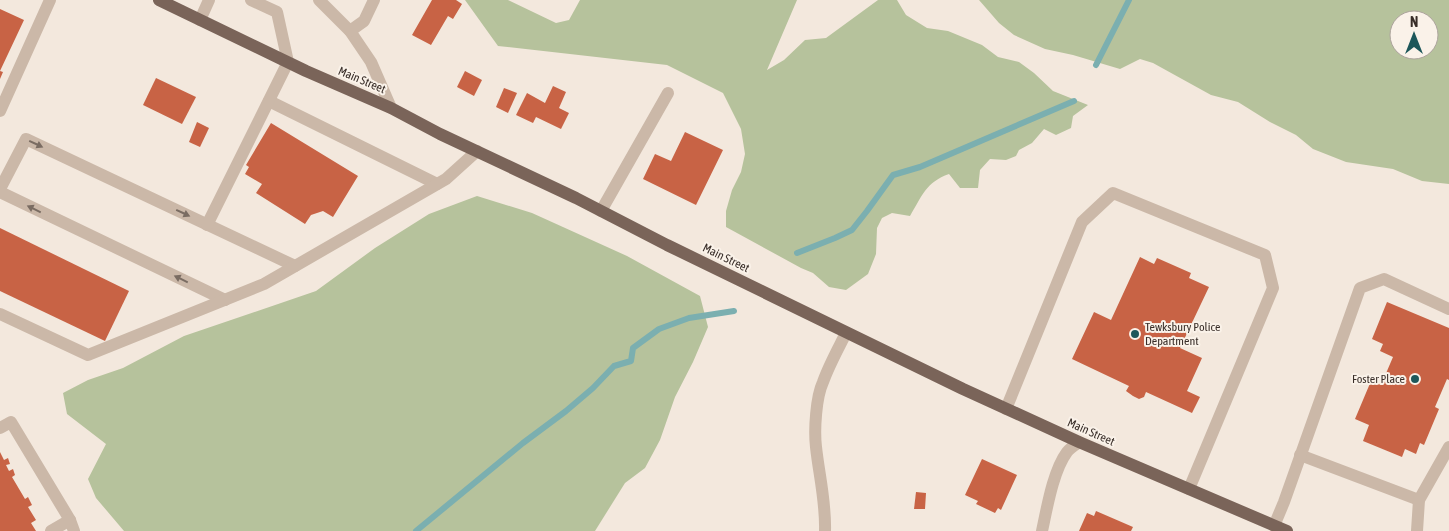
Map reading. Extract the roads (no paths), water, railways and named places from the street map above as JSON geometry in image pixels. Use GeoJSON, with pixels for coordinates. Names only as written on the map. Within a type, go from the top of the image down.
{"type":"FeatureCollection","features":[{"type":"Feature","properties":{"kind":"main road","name":"Main Street"},"geometry":{"type":"LineString","coordinates":[[159,0],[288,62],[391,108],[440,134],[601,211],[846,333],[1006,409],[1286,531]]}},
{"type":"Feature","properties":{"kind":"street"},"geometry":{"type":"LineString","coordinates":[[0,110],[50,0]]}},
{"type":"Feature","properties":{"kind":"street"},"geometry":{"type":"LineString","coordinates":[[200,20],[209,0]]}},
{"type":"Feature","properties":{"kind":"street"},"geometry":{"type":"LineString","coordinates":[[207,225],[288,62],[277,12],[251,0]]}},
{"type":"Feature","properties":{"kind":"street"},"geometry":{"type":"LineString","coordinates":[[319,0],[350,31],[371,62],[391,108]]}},
{"type":"Feature","properties":{"kind":"street"},"geometry":{"type":"LineString","coordinates":[[350,31],[364,21],[374,0]]}},
{"type":"Feature","properties":{"kind":"street"},"geometry":{"type":"LineString","coordinates":[[601,211],[668,93]]}},
{"type":"Feature","properties":{"kind":"street"},"geometry":{"type":"LineString","coordinates":[[269,102],[437,184]]}},
{"type":"Feature","properties":{"kind":"street"},"geometry":{"type":"LineString","coordinates":[[225,300],[0,190],[26,140],[296,266]]}},
{"type":"Feature","properties":{"kind":"street"},"geometry":{"type":"LineString","coordinates":[[0,314],[88,355],[264,284],[446,179],[477,151]]}},
{"type":"Feature","properties":{"kind":"street"},"geometry":{"type":"LineString","coordinates":[[1006,409],[1082,222],[1113,193],[1265,254],[1273,288],[1190,489]]}},
{"type":"Feature","properties":{"kind":"street"},"geometry":{"type":"LineString","coordinates":[[1274,526],[1360,288],[1384,280],[1449,309]]}},
{"type":"Feature","properties":{"kind":"street"},"geometry":{"type":"LineString","coordinates":[[825,531],[826,519],[816,445],[817,407],[822,383],[846,333]]}},
{"type":"Feature","properties":{"kind":"street"},"geometry":{"type":"LineString","coordinates":[[0,428],[10,422],[72,526],[51,531]]}},
{"type":"Feature","properties":{"kind":"street"},"geometry":{"type":"LineString","coordinates":[[1042,531],[1056,475],[1067,452],[1079,442]]}},
{"type":"Feature","properties":{"kind":"street"},"geometry":{"type":"LineString","coordinates":[[1417,531],[1418,500],[1449,447]]}},
{"type":"Feature","properties":{"kind":"street"},"geometry":{"type":"LineString","coordinates":[[1300,455],[1418,500]]}},
{"type":"Feature","properties":{"kind":"waterway"},"geometry":{"type":"LineString","coordinates":[[1096,65],[1129,0]]}},
{"type":"Feature","properties":{"kind":"waterway"},"geometry":{"type":"LineString","coordinates":[[797,253],[852,230],[893,175],[920,167],[1074,101]]}},
{"type":"Feature","properties":{"kind":"waterway"},"geometry":{"type":"LineString","coordinates":[[416,531],[523,443],[566,411],[593,388],[614,366],[631,361],[633,348],[659,329],[689,318],[734,311]]}},
{"type":"Feature","properties":{"kind":"place","name":"Tewksbury Police Department"},"geometry":{"type":"Point","coordinates":[1135,334]}},
{"type":"Feature","properties":{"kind":"place","name":"Foster Place"},"geometry":{"type":"Point","coordinates":[1415,379]}}]}
